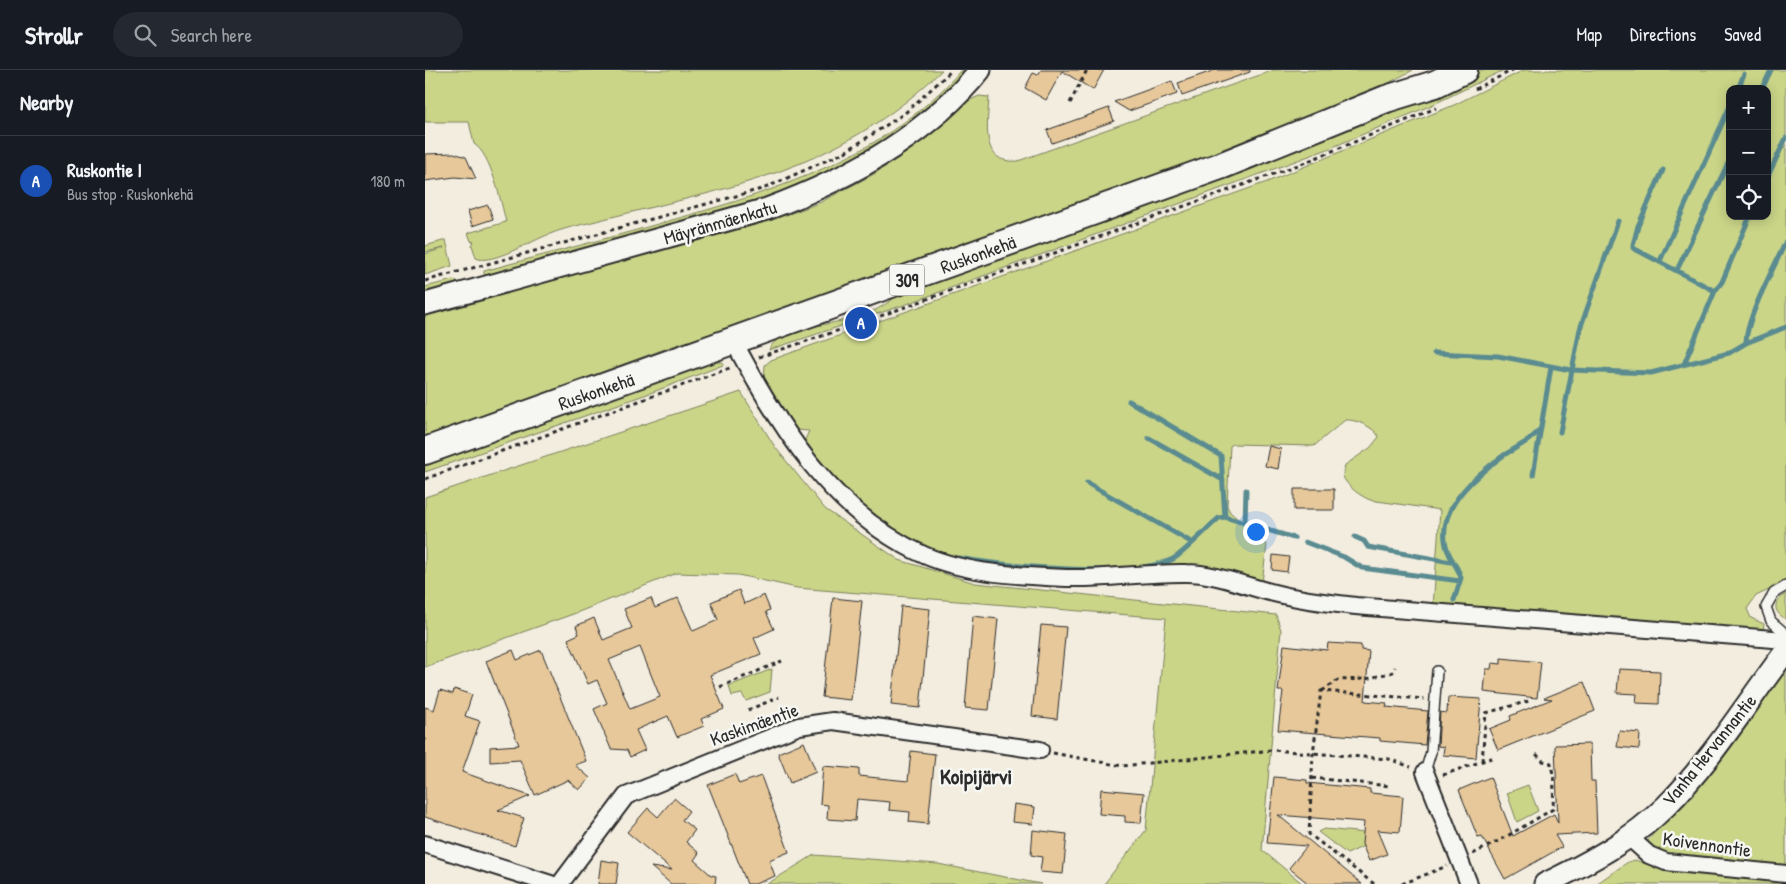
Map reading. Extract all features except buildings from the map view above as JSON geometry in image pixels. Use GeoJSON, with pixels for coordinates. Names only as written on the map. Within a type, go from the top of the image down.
{"type":"FeatureCollection","features":[{"type":"Feature","properties":{"kind":"main road","name":"Ruskonkehä"},"geometry":{"type":"LineString","coordinates":[[1386,99],[1430,70]]}},
{"type":"Feature","properties":{"kind":"main road","name":"Ruskonkehä"},"geometry":{"type":"LineString","coordinates":[[425,451],[740,352],[1213,169],[1386,99],[1435,84],[1469,80]]}},
{"type":"Feature","properties":{"kind":"street","name":"Mäyränmäenkatu"},"geometry":{"type":"LineString","coordinates":[[425,304],[767,209],[812,193],[853,173],[891,148],[955,97],[980,70]]}},
{"type":"Feature","properties":{"kind":"street"},"geometry":{"type":"LineString","coordinates":[[740,352],[792,441],[821,477],[853,510],[887,535],[925,555],[963,566],[1004,573],[1070,578],[1186,572],[1210,575],[1306,600],[1356,606],[1786,640]]}},
{"type":"Feature","properties":{"kind":"street","name":"Vanha Hervannantie"},"geometry":{"type":"LineString","coordinates":[[1545,884],[1577,868],[1629,836],[1666,806],[1711,753],[1786,651]]}},
{"type":"Feature","properties":{"kind":"street","name":"Kaskimäentie"},"geometry":{"type":"LineString","coordinates":[[560,884],[626,796],[799,726],[833,721],[1040,750]]}},
{"type":"Feature","properties":{"kind":"street"},"geometry":{"type":"LineString","coordinates":[[1427,776],[1469,884]]}},
{"type":"Feature","properties":{"kind":"street","name":"Koivennontie"},"geometry":{"type":"LineString","coordinates":[[1629,836],[1649,856],[1666,862],[1786,874]]}},
{"type":"Feature","properties":{"kind":"street"},"geometry":{"type":"LineString","coordinates":[[425,844],[551,884]]}},
{"type":"Feature","properties":{"kind":"lane"},"geometry":{"type":"LineString","coordinates":[[1786,586],[1774,593],[1766,607],[1771,621],[1786,634]]}},
{"type":"Feature","properties":{"kind":"lane"},"geometry":{"type":"LineString","coordinates":[[1427,776],[1431,752],[1437,671]]}},
{"type":"Feature","properties":{"kind":"path"},"geometry":{"type":"LineString","coordinates":[[425,281],[765,188],[845,152],[905,113],[952,70]]}},
{"type":"Feature","properties":{"kind":"path"},"geometry":{"type":"LineString","coordinates":[[1070,103],[1087,70]]}},
{"type":"Feature","properties":{"kind":"path"},"geometry":{"type":"LineString","coordinates":[[1469,80],[1513,70]]}},
{"type":"Feature","properties":{"kind":"path"},"geometry":{"type":"LineString","coordinates":[[425,478],[740,352],[861,323],[1291,167],[1365,139],[1438,106]]}},
{"type":"Feature","properties":{"kind":"path"},"geometry":{"type":"LineString","coordinates":[[720,687],[782,661]]}},
{"type":"Feature","properties":{"kind":"path"},"geometry":{"type":"LineString","coordinates":[[1374,884],[1309,834],[1313,754],[1321,691],[1337,680],[1366,679],[1393,672],[1395,667]]}},
{"type":"Feature","properties":{"kind":"path"},"geometry":{"type":"LineString","coordinates":[[1321,691],[1435,700]]}},
{"type":"Feature","properties":{"kind":"path"},"geometry":{"type":"LineString","coordinates":[[748,710],[779,697]]}},
{"type":"Feature","properties":{"kind":"path"},"geometry":{"type":"LineString","coordinates":[[1482,761],[1486,713],[1529,701]]}},
{"type":"Feature","properties":{"kind":"path"},"geometry":{"type":"LineString","coordinates":[[1040,750],[1122,766],[1260,750],[1389,760],[1427,776],[1494,757]]}},
{"type":"Feature","properties":{"kind":"path"},"geometry":{"type":"LineString","coordinates":[[1402,884],[1460,860],[1504,838],[1553,809],[1554,780],[1551,762],[1543,761],[1534,752]]}},
{"type":"Feature","properties":{"kind":"path"},"geometry":{"type":"LineString","coordinates":[[1312,778],[1390,786]]}},
{"type":"Feature","properties":{"kind":"green space"},"geometry":{"type":"Polygon","coordinates":[[[425,70],[942,70],[910,98],[876,123],[840,145],[801,163],[729,188],[563,229],[513,251],[483,259],[476,258],[472,245],[474,242],[471,241],[468,233],[506,222],[498,191],[485,158],[480,149],[474,144],[469,122],[425,122],[425,70]]]}},
{"type":"Feature","properties":{"kind":"green space"},"geometry":{"type":"Polygon","coordinates":[[[961,70],[970,70],[927,112],[874,151],[775,198],[488,277],[484,274],[484,271],[718,207],[795,181],[832,165],[867,146],[901,124],[932,99],[961,70]]]}},
{"type":"Feature","properties":{"kind":"green space"},"geometry":{"type":"Polygon","coordinates":[[[1274,70],[1413,70],[1379,88],[1248,142],[733,327],[673,346],[425,437],[425,316],[789,214],[819,203],[874,174],[906,153],[966,102],[979,96],[989,97],[987,130],[991,149],[997,156],[1006,160],[1018,161],[1274,70]]]}},
{"type":"Feature","properties":{"kind":"green space"},"geometry":{"type":"Polygon","coordinates":[[[1481,70],[1504,70],[1432,105],[1328,149],[907,304],[769,350],[774,342],[796,331],[864,315],[888,303],[901,293],[1272,159],[1428,96],[1481,70]]]}},
{"type":"Feature","properties":{"kind":"green space"},"geometry":{"type":"Polygon","coordinates":[[[1524,70],[1786,70],[1786,582],[1756,596],[1747,609],[1751,618],[1764,624],[1763,630],[1433,607],[1440,510],[1370,500],[1351,488],[1343,477],[1345,465],[1370,448],[1379,437],[1369,427],[1349,420],[1345,420],[1314,446],[1233,444],[1230,446],[1227,506],[1230,512],[1267,545],[1262,582],[1134,569],[1065,570],[1022,568],[964,558],[937,550],[911,539],[861,506],[828,474],[804,442],[809,431],[796,430],[791,426],[764,380],[765,365],[771,360],[1267,182],[1454,105],[1524,70]]]}},
{"type":"Feature","properties":{"kind":"green space"},"geometry":{"type":"Polygon","coordinates":[[[446,240],[452,266],[425,275],[425,254],[444,248],[425,252],[425,246],[446,240]]]}},
{"type":"Feature","properties":{"kind":"green space"},"geometry":{"type":"Polygon","coordinates":[[[453,280],[457,281],[456,285],[425,295],[425,287],[453,280]]]}},
{"type":"Feature","properties":{"kind":"green space"},"geometry":{"type":"Polygon","coordinates":[[[711,362],[723,362],[723,365],[653,392],[425,472],[425,463],[711,362]]]}},
{"type":"Feature","properties":{"kind":"green space"},"geometry":{"type":"Polygon","coordinates":[[[741,392],[775,447],[825,509],[899,560],[975,583],[1276,615],[1281,630],[1262,850],[1303,884],[1104,884],[1146,830],[1166,618],[797,588],[738,575],[677,573],[576,613],[425,667],[425,497],[741,392]]]}},
{"type":"Feature","properties":{"kind":"green space"},"geometry":{"type":"Polygon","coordinates":[[[1786,594],[1786,619],[1778,613],[1776,606],[1779,600],[1786,594]]]}},
{"type":"Feature","properties":{"kind":"green space"},"geometry":{"type":"Polygon","coordinates":[[[1786,668],[1786,870],[1661,856],[1647,843],[1648,840],[1705,776],[1786,668]]]}},
{"type":"Feature","properties":{"kind":"green space"},"geometry":{"type":"Polygon","coordinates":[[[772,669],[770,692],[746,701],[742,694],[732,696],[729,686],[772,669]]]}},
{"type":"Feature","properties":{"kind":"green space"},"geometry":{"type":"Polygon","coordinates":[[[1528,785],[1538,811],[1517,822],[1507,793],[1528,785]]]}},
{"type":"Feature","properties":{"kind":"green space"},"geometry":{"type":"Polygon","coordinates":[[[1324,829],[1377,834],[1377,840],[1347,854],[1318,832],[1324,829]]]}},
{"type":"Feature","properties":{"kind":"green space"},"geometry":{"type":"Polygon","coordinates":[[[814,855],[938,864],[1041,884],[767,884],[814,855]]]}},
{"type":"Feature","properties":{"kind":"green space"},"geometry":{"type":"Polygon","coordinates":[[[1635,860],[1652,866],[1786,879],[1786,884],[1596,884],[1628,862],[1635,860]]]}},
{"type":"Feature","properties":{"kind":"waterway"},"geometry":{"type":"LineString","coordinates":[[1764,85],[1771,70]]}},
{"type":"Feature","properties":{"kind":"waterway"},"geometry":{"type":"LineString","coordinates":[[1740,85],[1744,74]]}},
{"type":"Feature","properties":{"kind":"waterway"},"geometry":{"type":"LineString","coordinates":[[1660,261],[1726,115]]}},
{"type":"Feature","properties":{"kind":"waterway"},"geometry":{"type":"LineString","coordinates":[[1768,175],[1786,138]]}},
{"type":"Feature","properties":{"kind":"waterway"},"geometry":{"type":"LineString","coordinates":[[1677,270],[1726,167]]}},
{"type":"Feature","properties":{"kind":"waterway"},"geometry":{"type":"LineString","coordinates":[[1663,170],[1638,226],[1633,248],[1715,291],[1684,364]]}},
{"type":"Feature","properties":{"kind":"waterway"},"geometry":{"type":"LineString","coordinates":[[1715,291],[1722,282],[1748,220]]}},
{"type":"Feature","properties":{"kind":"waterway"},"geometry":{"type":"LineString","coordinates":[[1560,432],[1580,329],[1618,221]]}},
{"type":"Feature","properties":{"kind":"waterway"},"geometry":{"type":"LineString","coordinates":[[1746,343],[1747,332],[1756,306],[1786,241]]}},
{"type":"Feature","properties":{"kind":"waterway"},"geometry":{"type":"LineString","coordinates":[[1434,353],[1498,356],[1571,370],[1651,373],[1729,353],[1746,343],[1786,327]]}},
{"type":"Feature","properties":{"kind":"waterway"},"geometry":{"type":"LineString","coordinates":[[1533,475],[1551,367]]}},
{"type":"Feature","properties":{"kind":"waterway"},"geometry":{"type":"LineString","coordinates":[[1129,401],[1221,456],[1225,517],[1294,538]]}},
{"type":"Feature","properties":{"kind":"waterway"},"geometry":{"type":"LineString","coordinates":[[1454,600],[1461,578],[1446,546],[1445,527],[1455,502],[1473,480],[1504,455],[1528,440],[1541,428]]}},
{"type":"Feature","properties":{"kind":"waterway"},"geometry":{"type":"LineString","coordinates":[[1149,438],[1223,480]]}},
{"type":"Feature","properties":{"kind":"waterway"},"geometry":{"type":"LineString","coordinates":[[1087,483],[1191,542]]}},
{"type":"Feature","properties":{"kind":"waterway"},"geometry":{"type":"LineString","coordinates":[[1245,523],[1246,490]]}},
{"type":"Feature","properties":{"kind":"waterway"},"geometry":{"type":"LineString","coordinates":[[958,558],[1068,569],[1099,570],[1154,565],[1178,556],[1219,518],[1225,517]]}},
{"type":"Feature","properties":{"kind":"waterway"},"geometry":{"type":"LineString","coordinates":[[1355,537],[1364,541],[1368,547],[1451,562]]}},
{"type":"Feature","properties":{"kind":"waterway"},"geometry":{"type":"LineString","coordinates":[[1305,542],[1344,557],[1362,568],[1460,581]]}},
{"type":"Feature","properties":{"kind":"place","name":"Ruskontie I"},"geometry":{"type":"Point","coordinates":[861,323]}},
{"type":"Feature","properties":{"kind":"district","name":"Koipijärvi"},"geometry":{"type":"Point","coordinates":[976,776]}}]}
